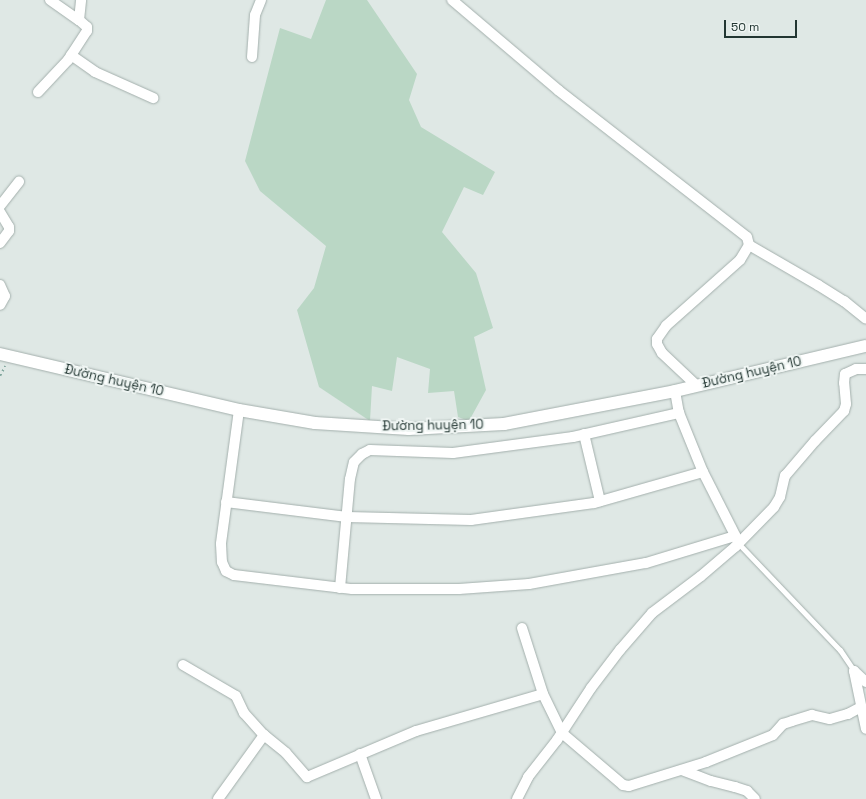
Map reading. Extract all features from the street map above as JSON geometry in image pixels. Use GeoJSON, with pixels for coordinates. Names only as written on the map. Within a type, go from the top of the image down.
{"type":"FeatureCollection","features":[{"type":"Feature","properties":{"kind":"street"},"geometry":{"type":"LineString","coordinates":[[38,92],[71,55],[88,29],[79,20],[50,0]]}},
{"type":"Feature","properties":{"kind":"street"},"geometry":{"type":"LineString","coordinates":[[79,20],[82,0]]}},
{"type":"Feature","properties":{"kind":"street"},"geometry":{"type":"LineString","coordinates":[[252,57],[255,15],[261,0]]}},
{"type":"Feature","properties":{"kind":"street"},"geometry":{"type":"LineString","coordinates":[[452,0],[558,90],[747,237],[749,246],[740,260],[666,326],[657,339],[657,344],[662,353],[697,386]]}},
{"type":"Feature","properties":{"kind":"street"},"geometry":{"type":"LineString","coordinates":[[71,55],[95,72],[154,98]]}},
{"type":"Feature","properties":{"kind":"street"},"geometry":{"type":"LineString","coordinates":[[0,206],[19,182]]}},
{"type":"Feature","properties":{"kind":"street"},"geometry":{"type":"LineString","coordinates":[[0,212],[9,227],[9,231],[0,243]]}},
{"type":"Feature","properties":{"kind":"street"},"geometry":{"type":"LineString","coordinates":[[749,246],[825,289],[866,319]]}},
{"type":"Feature","properties":{"kind":"street"},"geometry":{"type":"LineString","coordinates":[[0,285],[5,296],[0,305]]}},
{"type":"Feature","properties":{"kind":"street","name":"Đường huyện 10"},"geometry":{"type":"LineString","coordinates":[[0,354],[240,410],[315,423],[409,429],[504,424],[675,391],[866,346]]}},
{"type":"Feature","properties":{"kind":"street"},"geometry":{"type":"LineString","coordinates":[[517,799],[528,777],[562,733],[591,688],[652,612],[701,576],[778,502],[784,476],[844,411],[846,404],[844,383],[845,374],[856,370],[866,369]]}},
{"type":"Feature","properties":{"kind":"street"},"geometry":{"type":"LineString","coordinates":[[675,391],[680,413],[703,472],[737,540]]}},
{"type":"Feature","properties":{"kind":"street"},"geometry":{"type":"LineString","coordinates":[[240,410],[221,544],[222,562],[226,571],[234,576],[340,588],[459,589],[530,584],[646,563],[737,540]]}},
{"type":"Feature","properties":{"kind":"street"},"geometry":{"type":"LineString","coordinates":[[340,588],[354,462],[362,454],[370,450],[453,453],[584,434],[680,413]]}},
{"type":"Feature","properties":{"kind":"street"},"geometry":{"type":"LineString","coordinates":[[584,434],[600,501]]}},
{"type":"Feature","properties":{"kind":"street"},"geometry":{"type":"LineString","coordinates":[[226,502],[347,517],[471,520],[600,501],[703,472]]}},
{"type":"Feature","properties":{"kind":"street"},"geometry":{"type":"LineString","coordinates":[[522,628],[543,694],[562,733],[623,785],[629,786],[682,770],[768,737],[783,724],[792,721],[812,715],[830,719],[848,714],[861,707]]}},
{"type":"Feature","properties":{"kind":"street"},"geometry":{"type":"LineString","coordinates":[[183,665],[236,696],[244,713],[264,735],[286,753],[307,778],[416,731],[543,694]]}},
{"type":"Feature","properties":{"kind":"street"},"geometry":{"type":"LineString","coordinates":[[854,671],[866,682]]}},
{"type":"Feature","properties":{"kind":"street"},"geometry":{"type":"LineString","coordinates":[[854,671],[866,729]]}},
{"type":"Feature","properties":{"kind":"street"},"geometry":{"type":"LineString","coordinates":[[218,799],[264,735]]}},
{"type":"Feature","properties":{"kind":"street"},"geometry":{"type":"LineString","coordinates":[[360,754],[376,799]]}},
{"type":"Feature","properties":{"kind":"street"},"geometry":{"type":"LineString","coordinates":[[682,770],[711,781],[735,786],[747,791],[755,799]]}},
{"type":"Feature","properties":{"kind":"lane"},"geometry":{"type":"LineString","coordinates":[[737,540],[840,650],[854,671]]}},
{"type":"Feature","properties":{"kind":"green space"},"geometry":{"type":"Polygon","coordinates":[[[326,0],[367,0],[417,74],[409,100],[421,127],[495,172],[483,195],[464,187],[442,232],[476,273],[493,328],[474,337],[486,390],[469,421],[458,417],[454,391],[428,393],[430,369],[397,357],[392,391],[372,386],[370,421],[319,387],[297,310],[314,288],[326,246],[260,191],[245,161],[280,28],[311,39],[326,0]]]}}]}
